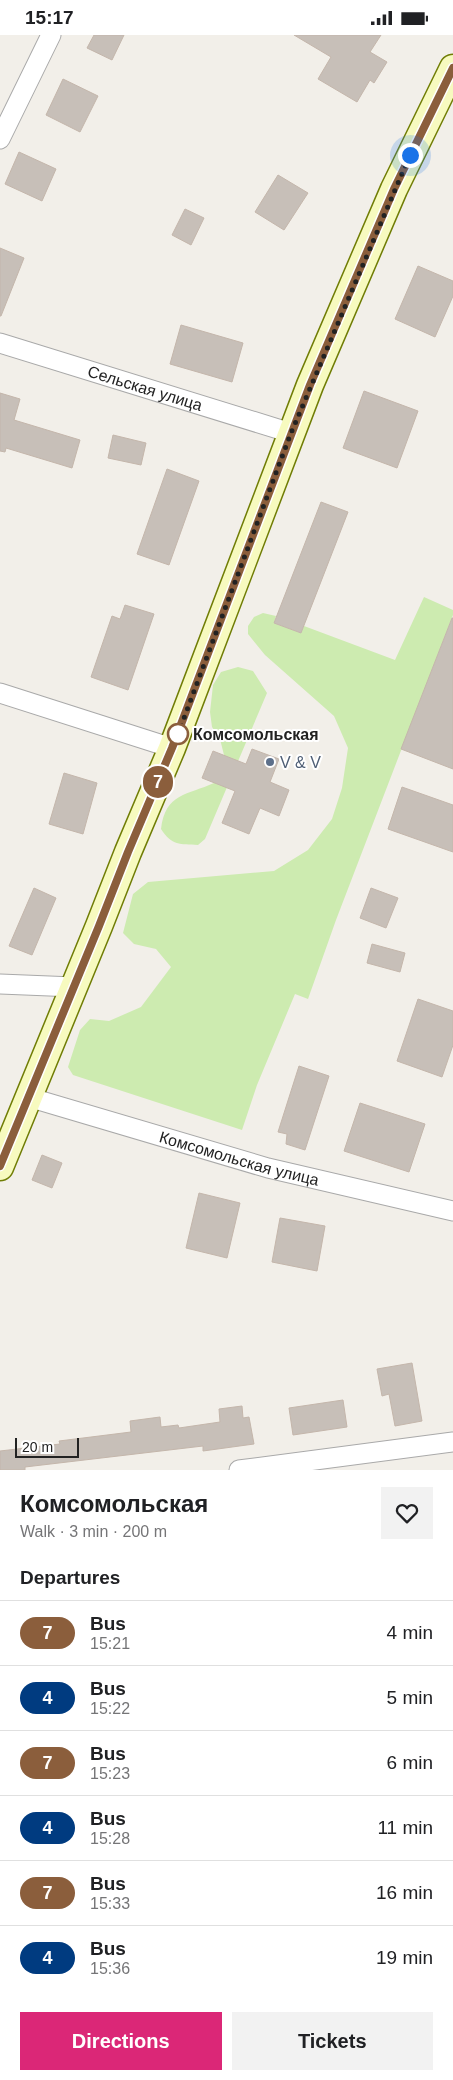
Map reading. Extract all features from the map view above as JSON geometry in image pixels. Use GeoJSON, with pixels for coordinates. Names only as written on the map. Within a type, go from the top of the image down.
{"type":"FeatureCollection","features":[{"type":"Feature","properties":{"kind":"main road"},"geometry":{"type":"LineString","coordinates":[[0,1167],[172,748],[291,433],[394,189],[453,68]]}},
{"type":"Feature","properties":{"kind":"street"},"geometry":{"type":"LineString","coordinates":[[0,139],[51,35]]}},
{"type":"Feature","properties":{"kind":"street","name":"Сельская улица"},"geometry":{"type":"LineString","coordinates":[[0,343],[291,433]]}},
{"type":"Feature","properties":{"kind":"street"},"geometry":{"type":"LineString","coordinates":[[0,693],[172,748]]}},
{"type":"Feature","properties":{"kind":"street"},"geometry":{"type":"LineString","coordinates":[[0,984],[74,987]]}},
{"type":"Feature","properties":{"kind":"street","name":"Комсомольская улица"},"geometry":{"type":"LineString","coordinates":[[28,1097],[268,1168],[453,1211]]}},
{"type":"Feature","properties":{"kind":"street"},"geometry":{"type":"LineString","coordinates":[[238,1470],[453,1442]]}},
{"type":"Feature","properties":{"kind":"green space"},"geometry":{"type":"Polygon","coordinates":[[[424,597],[453,610],[453,615],[336,920],[308,999],[295,994],[257,1085],[242,1130],[73,1075],[68,1067],[80,1030],[90,1019],[109,1021],[141,1007],[171,967],[156,949],[134,944],[123,933],[133,894],[148,882],[274,871],[308,850],[332,819],[342,788],[348,748],[334,716],[265,655],[248,634],[248,626],[254,617],[263,613],[276,616],[274,623],[301,633],[304,626],[395,660],[424,597]]]}},
{"type":"Feature","properties":{"kind":"green space"},"geometry":{"type":"Polygon","coordinates":[[[238,667],[253,671],[267,693],[205,839],[198,845],[177,843],[169,839],[161,829],[163,817],[167,808],[179,797],[214,783],[224,755],[220,739],[212,727],[210,712],[213,685],[221,672],[238,667]]]}},
{"type":"Feature","properties":{"kind":"building"},"geometry":{"type":"Polygon","coordinates":[[[94,35],[124,35],[112,60],[87,48],[94,35]]]}},
{"type":"Feature","properties":{"kind":"building"},"geometry":{"type":"Polygon","coordinates":[[[294,35],[381,35],[370,52],[387,62],[374,83],[370,80],[357,102],[318,79],[331,57],[294,35]]]}},
{"type":"Feature","properties":{"kind":"building"},"geometry":{"type":"Polygon","coordinates":[[[63,79],[98,96],[80,132],[46,115],[63,79]]]}},
{"type":"Feature","properties":{"kind":"building"},"geometry":{"type":"Polygon","coordinates":[[[19,152],[56,169],[42,201],[5,184],[19,152]]]}},
{"type":"Feature","properties":{"kind":"building"},"geometry":{"type":"Polygon","coordinates":[[[278,175],[308,193],[284,230],[255,212],[278,175]]]}},
{"type":"Feature","properties":{"kind":"building"},"geometry":{"type":"Polygon","coordinates":[[[185,209],[204,218],[191,245],[172,235],[185,209]]]}},
{"type":"Feature","properties":{"kind":"building"},"geometry":{"type":"Polygon","coordinates":[[[0,248],[24,258],[1,316],[0,316],[0,248]]]}},
{"type":"Feature","properties":{"kind":"building"},"geometry":{"type":"Polygon","coordinates":[[[418,266],[453,281],[453,296],[435,337],[395,319],[418,266]]]}},
{"type":"Feature","properties":{"kind":"building"},"geometry":{"type":"Polygon","coordinates":[[[181,325],[243,343],[232,382],[170,364],[181,325]]]}},
{"type":"Feature","properties":{"kind":"building"},"geometry":{"type":"Polygon","coordinates":[[[364,391],[418,411],[397,468],[343,448],[364,391]]]}},
{"type":"Feature","properties":{"kind":"building"},"geometry":{"type":"Polygon","coordinates":[[[0,393],[20,399],[14,420],[80,440],[72,468],[6,448],[5,452],[0,451],[0,393]]]}},
{"type":"Feature","properties":{"kind":"building"},"geometry":{"type":"Polygon","coordinates":[[[113,435],[146,443],[141,465],[108,458],[113,435]]]}},
{"type":"Feature","properties":{"kind":"building"},"geometry":{"type":"Polygon","coordinates":[[[167,469],[199,481],[169,565],[137,554],[167,469]]]}},
{"type":"Feature","properties":{"kind":"building"},"geometry":{"type":"Polygon","coordinates":[[[321,502],[348,512],[301,633],[274,623],[321,502]]]}},
{"type":"Feature","properties":{"kind":"building"},"geometry":{"type":"Polygon","coordinates":[[[125,605],[154,614],[128,690],[91,677],[112,616],[120,619],[125,605]]]}},
{"type":"Feature","properties":{"kind":"building"},"geometry":{"type":"Polygon","coordinates":[[[453,618],[453,769],[401,749],[453,618]]]}},
{"type":"Feature","properties":{"kind":"building"},"geometry":{"type":"Polygon","coordinates":[[[252,749],[279,759],[270,782],[289,790],[279,816],[260,808],[249,834],[222,823],[235,791],[202,778],[213,751],[246,764],[252,749]]]}},
{"type":"Feature","properties":{"kind":"building"},"geometry":{"type":"Polygon","coordinates":[[[64,773],[97,783],[83,834],[49,824],[64,773]]]}},
{"type":"Feature","properties":{"kind":"building"},"geometry":{"type":"Polygon","coordinates":[[[402,787],[453,805],[453,852],[388,829],[402,787]]]}},
{"type":"Feature","properties":{"kind":"building"},"geometry":{"type":"Polygon","coordinates":[[[34,888],[56,898],[32,955],[9,946],[34,888]]]}},
{"type":"Feature","properties":{"kind":"building"},"geometry":{"type":"Polygon","coordinates":[[[371,888],[398,898],[386,928],[360,918],[371,888]]]}},
{"type":"Feature","properties":{"kind":"building"},"geometry":{"type":"Polygon","coordinates":[[[372,944],[405,953],[400,972],[367,963],[372,944]]]}},
{"type":"Feature","properties":{"kind":"building"},"geometry":{"type":"Polygon","coordinates":[[[418,999],[453,1011],[453,1045],[442,1077],[397,1061],[418,999]]]}},
{"type":"Feature","properties":{"kind":"building"},"geometry":{"type":"Polygon","coordinates":[[[299,1066],[329,1076],[305,1150],[286,1144],[287,1134],[278,1132],[299,1066]]]}},
{"type":"Feature","properties":{"kind":"building"},"geometry":{"type":"Polygon","coordinates":[[[360,1103],[425,1124],[409,1172],[344,1151],[360,1103]]]}},
{"type":"Feature","properties":{"kind":"building"},"geometry":{"type":"Polygon","coordinates":[[[42,1155],[62,1163],[52,1188],[32,1180],[42,1155]]]}},
{"type":"Feature","properties":{"kind":"building"},"geometry":{"type":"Polygon","coordinates":[[[199,1193],[240,1203],[227,1258],[186,1248],[199,1193]]]}},
{"type":"Feature","properties":{"kind":"building"},"geometry":{"type":"Polygon","coordinates":[[[280,1218],[325,1226],[317,1271],[272,1262],[280,1218]]]}},
{"type":"Feature","properties":{"kind":"building"},"geometry":{"type":"Polygon","coordinates":[[[412,1363],[422,1421],[395,1426],[389,1394],[382,1396],[377,1369],[412,1363]]]}},
{"type":"Feature","properties":{"kind":"building"},"geometry":{"type":"Polygon","coordinates":[[[343,1400],[347,1427],[293,1435],[289,1408],[343,1400]]]}},
{"type":"Feature","properties":{"kind":"building"},"geometry":{"type":"Polygon","coordinates":[[[242,1406],[243,1418],[249,1417],[254,1444],[203,1451],[203,1446],[25,1467],[25,1470],[0,1470],[0,1451],[60,1444],[59,1441],[131,1432],[130,1421],[160,1417],[161,1427],[178,1425],[179,1428],[220,1422],[219,1409],[242,1406]]]}},
{"type":"Feature","properties":{"kind":"bus line","name":"7"},"geometry":{"type":"LineString","coordinates":[[0,1166],[172,748],[310,385],[394,189],[453,68]]}},
{"type":"Feature","properties":{"kind":"place","name":"Комсомольская"},"geometry":{"type":"Point","coordinates":[178,734]}},
{"type":"Feature","properties":{"kind":"place","name":"V & V"},"geometry":{"type":"Point","coordinates":[270,762]}},
{"type":"Feature","properties":{"kind":"route"},"geometry":{"type":"LineString","coordinates":[[178,734],[310,385],[410,155]]}}]}
